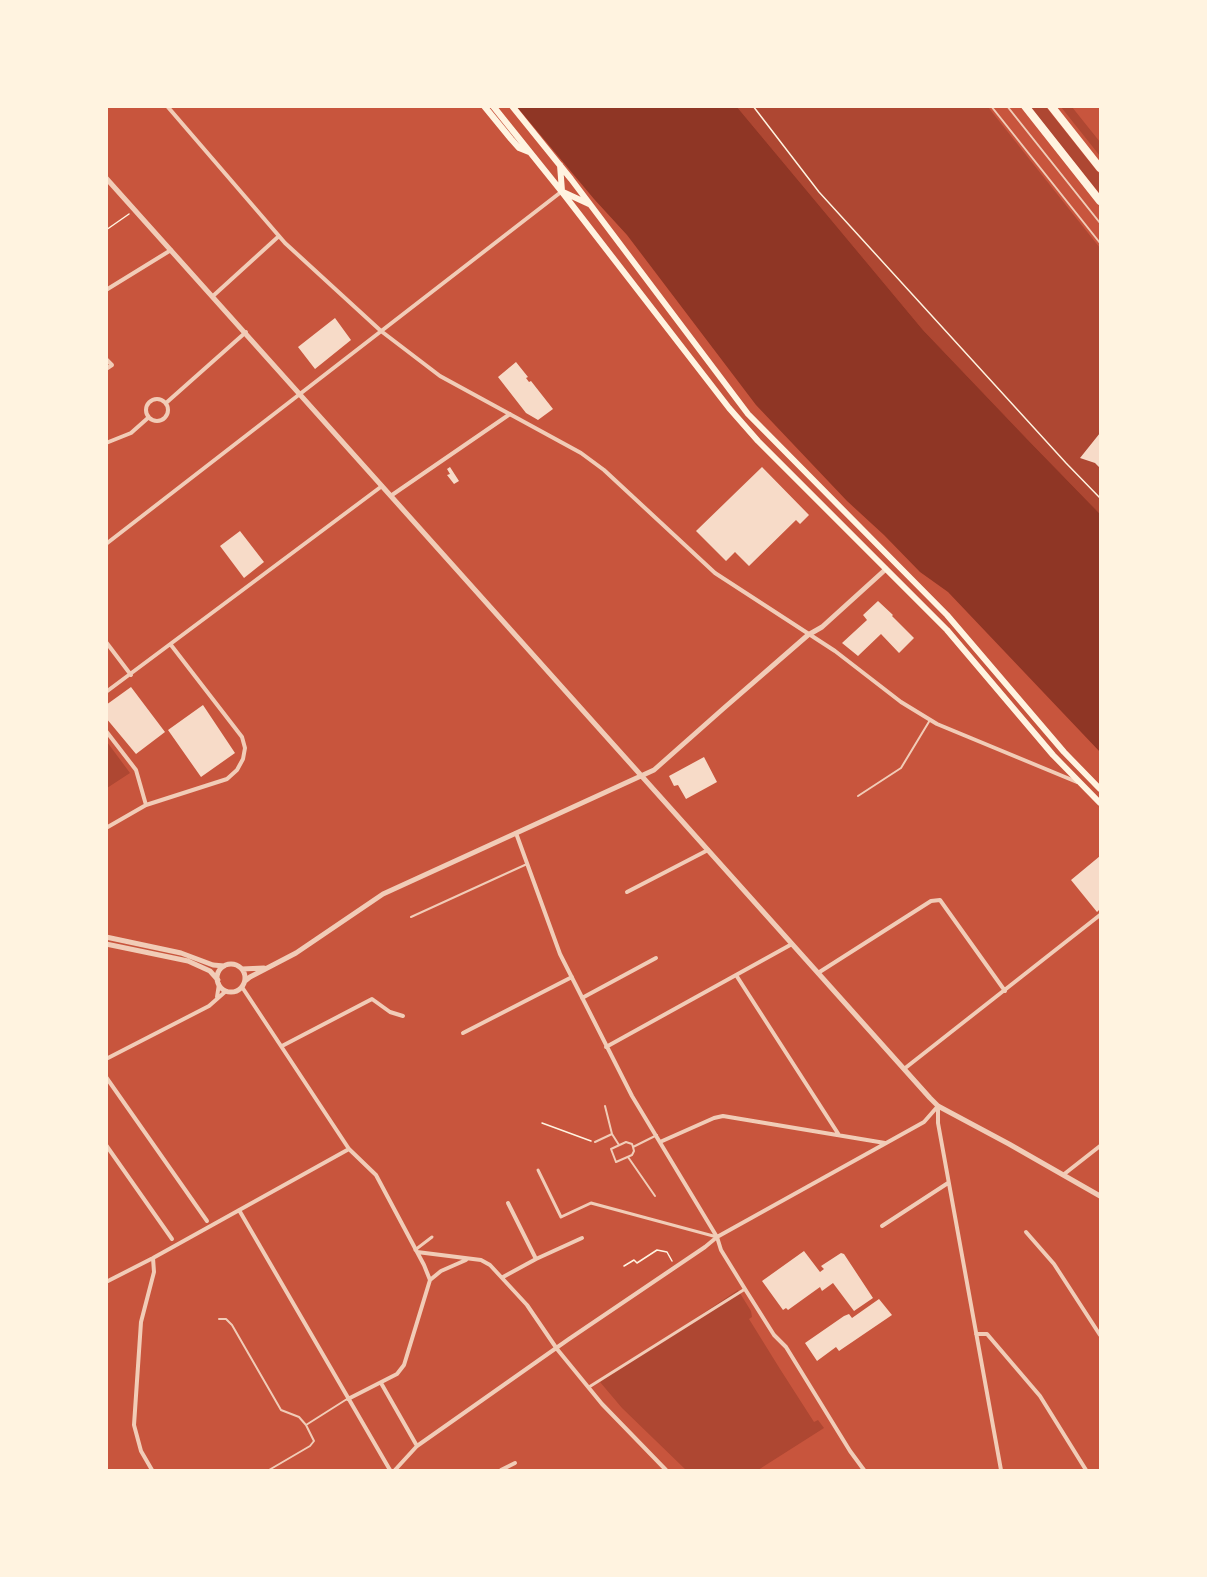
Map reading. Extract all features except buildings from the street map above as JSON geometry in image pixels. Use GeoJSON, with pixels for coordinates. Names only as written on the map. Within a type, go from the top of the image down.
{"type":"FeatureCollection","features":[{"type":"Feature","properties":{"kind":"highway"},"geometry":{"type":"LineString","coordinates":[[1025,106],[1101,201]]}},
{"type":"Feature","properties":{"kind":"highway"},"geometry":{"type":"LineString","coordinates":[[1051,106],[1101,168]]}},
{"type":"Feature","properties":{"kind":"main road"},"geometry":{"type":"LineString","coordinates":[[484,106],[519,148],[532,154]]}},
{"type":"Feature","properties":{"kind":"main road"},"geometry":{"type":"LineString","coordinates":[[493,106],[729,408],[758,441],[890,565],[1053,755],[1101,803]]}},
{"type":"Feature","properties":{"kind":"main road"},"geometry":{"type":"LineString","coordinates":[[512,106],[591,204],[748,414],[877,546],[890,565],[905,574],[946,615],[1064,752],[1101,789]]}},
{"type":"Feature","properties":{"kind":"main road"},"geometry":{"type":"LineString","coordinates":[[560,165],[562,192]]}},
{"type":"Feature","properties":{"kind":"main road"},"geometry":{"type":"LineString","coordinates":[[562,192],[591,204]]}},
{"type":"Feature","properties":{"kind":"street"},"geometry":{"type":"LineString","coordinates":[[167,106],[279,236],[381,331],[440,376],[581,453],[604,470],[715,573],[834,651],[930,720],[1081,784]]}},
{"type":"Feature","properties":{"kind":"street"},"geometry":{"type":"LineString","coordinates":[[106,178],[938,1106],[1101,1196]]}},
{"type":"Feature","properties":{"kind":"street"},"geometry":{"type":"LineString","coordinates":[[106,544],[562,192]]}},
{"type":"Feature","properties":{"kind":"street"},"geometry":{"type":"LineString","coordinates":[[213,296],[279,236]]}},
{"type":"Feature","properties":{"kind":"street"},"geometry":{"type":"LineString","coordinates":[[106,290],[171,250]]}},
{"type":"Feature","properties":{"kind":"street"},"geometry":{"type":"LineString","coordinates":[[166,403],[246,332]]}},
{"type":"Feature","properties":{"kind":"street"},"geometry":{"type":"LineString","coordinates":[[106,359],[112,365],[106,369]]}},
{"type":"Feature","properties":{"kind":"street"},"geometry":{"type":"LineString","coordinates":[[160,399],[166,403],[168,411],[164,418],[158,421],[149,417],[147,410],[151,401],[160,399]]}},
{"type":"Feature","properties":{"kind":"street"},"geometry":{"type":"LineString","coordinates":[[392,495],[510,414]]}},
{"type":"Feature","properties":{"kind":"street"},"geometry":{"type":"LineString","coordinates":[[106,443],[130,433],[149,417]]}},
{"type":"Feature","properties":{"kind":"street"},"geometry":{"type":"LineString","coordinates":[[106,692],[383,485]]}},
{"type":"Feature","properties":{"kind":"street"},"geometry":{"type":"LineString","coordinates":[[106,1059],[209,1006],[226,991],[236,991],[250,977],[296,953],[383,894],[643,777],[654,770],[808,635],[822,627],[890,565]]}},
{"type":"Feature","properties":{"kind":"street"},"geometry":{"type":"LineString","coordinates":[[106,642],[131,675]]}},
{"type":"Feature","properties":{"kind":"street"},"geometry":{"type":"LineString","coordinates":[[106,828],[146,805],[227,779],[237,770],[243,759],[245,748],[242,737],[171,645]]}},
{"type":"Feature","properties":{"kind":"street"},"geometry":{"type":"LineString","coordinates":[[106,731],[136,770],[146,805]]}},
{"type":"Feature","properties":{"kind":"street"},"geometry":{"type":"LineString","coordinates":[[516,833],[560,954],[632,1096],[717,1237],[721,1250],[745,1289],[774,1335],[786,1347],[864,1470]]}},
{"type":"Feature","properties":{"kind":"street"},"geometry":{"type":"LineString","coordinates":[[627,892],[708,850]]}},
{"type":"Feature","properties":{"kind":"street"},"geometry":{"type":"LineString","coordinates":[[818,973],[931,901],[940,900],[1005,991]]}},
{"type":"Feature","properties":{"kind":"street"},"geometry":{"type":"LineString","coordinates":[[904,1069],[1101,915]]}},
{"type":"Feature","properties":{"kind":"street"},"geometry":{"type":"LineString","coordinates":[[106,937],[181,953],[213,965],[234,964],[242,969],[253,970],[272,966]]}},
{"type":"Feature","properties":{"kind":"street"},"geometry":{"type":"LineString","coordinates":[[106,944],[188,961],[210,971],[226,991]]}},
{"type":"Feature","properties":{"kind":"street"},"geometry":{"type":"LineString","coordinates":[[606,1047],[793,944]]}},
{"type":"Feature","properties":{"kind":"street"},"geometry":{"type":"LineString","coordinates":[[582,998],[656,958]]}},
{"type":"Feature","properties":{"kind":"street"},"geometry":{"type":"LineString","coordinates":[[217,998],[219,972],[224,966]]}},
{"type":"Feature","properties":{"kind":"street"},"geometry":{"type":"LineString","coordinates":[[242,969],[243,984],[282,1046],[349,1149],[376,1175],[430,1280]]}},
{"type":"Feature","properties":{"kind":"street"},"geometry":{"type":"LineString","coordinates":[[736,975],[840,1136]]}},
{"type":"Feature","properties":{"kind":"street"},"geometry":{"type":"LineString","coordinates":[[464,1033],[572,977]]}},
{"type":"Feature","properties":{"kind":"street"},"geometry":{"type":"LineString","coordinates":[[282,1046],[372,999],[390,1012],[403,1016]]}},
{"type":"Feature","properties":{"kind":"street"},"geometry":{"type":"LineString","coordinates":[[106,1077],[209,1224]]}},
{"type":"Feature","properties":{"kind":"street"},"geometry":{"type":"LineString","coordinates":[[395,1470],[417,1446],[717,1237],[924,1122],[938,1106]]}},
{"type":"Feature","properties":{"kind":"street"},"geometry":{"type":"LineString","coordinates":[[938,1106],[938,1123],[948,1183],[1002,1470]]}},
{"type":"Feature","properties":{"kind":"street"},"geometry":{"type":"LineString","coordinates":[[660,1142],[723,1116],[886,1143]]}},
{"type":"Feature","properties":{"kind":"street"},"geometry":{"type":"LineString","coordinates":[[106,1145],[172,1239]]}},
{"type":"Feature","properties":{"kind":"street"},"geometry":{"type":"LineString","coordinates":[[1063,1175],[1101,1146]]}},
{"type":"Feature","properties":{"kind":"street"},"geometry":{"type":"LineString","coordinates":[[106,1282],[349,1149]]}},
{"type":"Feature","properties":{"kind":"street"},"geometry":{"type":"LineString","coordinates":[[538,1170],[561,1217],[591,1203],[717,1237]]}},
{"type":"Feature","properties":{"kind":"street"},"geometry":{"type":"LineString","coordinates":[[882,1226],[948,1183]]}},
{"type":"Feature","properties":{"kind":"street"},"geometry":{"type":"LineString","coordinates":[[508,1203],[536,1259]]}},
{"type":"Feature","properties":{"kind":"street"},"geometry":{"type":"LineString","coordinates":[[239,1210],[390,1470]]}},
{"type":"Feature","properties":{"kind":"street"},"geometry":{"type":"LineString","coordinates":[[1026,1232],[1054,1264],[1100,1332]]}},
{"type":"Feature","properties":{"kind":"street"},"geometry":{"type":"LineString","coordinates":[[416,1251],[432,1237]]}},
{"type":"Feature","properties":{"kind":"street"},"geometry":{"type":"LineString","coordinates":[[503,1277],[582,1238]]}},
{"type":"Feature","properties":{"kind":"street"},"geometry":{"type":"LineString","coordinates":[[416,1251],[482,1260],[490,1265],[527,1305],[557,1349],[588,1388],[666,1470]]}},
{"type":"Feature","properties":{"kind":"street"},"geometry":{"type":"LineString","coordinates":[[152,1470],[141,1451],[134,1425],[134,1414],[141,1322],[153,1272],[153,1258]]}},
{"type":"Feature","properties":{"kind":"street"},"geometry":{"type":"LineString","coordinates":[[348,1399],[397,1374],[404,1365],[430,1280],[441,1271],[468,1259]]}},
{"type":"Feature","properties":{"kind":"street"},"geometry":{"type":"LineString","coordinates":[[588,1388],[745,1289]]}},
{"type":"Feature","properties":{"kind":"street"},"geometry":{"type":"LineString","coordinates":[[976,1334],[987,1334],[1040,1396],[1086,1470]]}},
{"type":"Feature","properties":{"kind":"street"},"geometry":{"type":"LineString","coordinates":[[381,1383],[417,1446]]}},
{"type":"Feature","properties":{"kind":"street"},"geometry":{"type":"LineString","coordinates":[[501,1470],[515,1463]]}},
{"type":"Feature","properties":{"kind":"lane"},"geometry":{"type":"LineString","coordinates":[[991,106],[1101,243]]}},
{"type":"Feature","properties":{"kind":"lane"},"geometry":{"type":"LineString","coordinates":[[1007,106],[1101,223]]}},
{"type":"Feature","properties":{"kind":"lane"},"geometry":{"type":"LineString","coordinates":[[858,796],[901,768],[930,720]]}},
{"type":"Feature","properties":{"kind":"lane"},"geometry":{"type":"LineString","coordinates":[[411,917],[527,864]]}},
{"type":"Feature","properties":{"kind":"lane"},"geometry":{"type":"LineString","coordinates":[[604,1106],[612,1134],[619,1145]]}},
{"type":"Feature","properties":{"kind":"lane"},"geometry":{"type":"LineString","coordinates":[[595,1142],[612,1134]]}},
{"type":"Feature","properties":{"kind":"lane"},"geometry":{"type":"LineString","coordinates":[[633,1147],[657,1135]]}},
{"type":"Feature","properties":{"kind":"lane"},"geometry":{"type":"LineString","coordinates":[[629,1143],[633,1147],[633,1155],[616,1162],[611,1149],[629,1143]]}},
{"type":"Feature","properties":{"kind":"lane"},"geometry":{"type":"LineString","coordinates":[[628,1157],[655,1196]]}},
{"type":"Feature","properties":{"kind":"lane"},"geometry":{"type":"LineString","coordinates":[[219,1319],[226,1319],[232,1325],[281,1410],[299,1417],[314,1441],[310,1446],[269,1470]]}},
{"type":"Feature","properties":{"kind":"lane"},"geometry":{"type":"LineString","coordinates":[[306,1425],[348,1399]]}},
{"type":"Feature","properties":{"kind":"path"},"geometry":{"type":"LineString","coordinates":[[753,106],[819,192],[1066,463],[1101,498]]}},
{"type":"Feature","properties":{"kind":"path"},"geometry":{"type":"LineString","coordinates":[[106,230],[135,210]]}},
{"type":"Feature","properties":{"kind":"path"},"geometry":{"type":"LineString","coordinates":[[542,1123],[595,1142]]}},
{"type":"Feature","properties":{"kind":"path"},"geometry":{"type":"LineString","coordinates":[[624,1266],[634,1260],[638,1263],[657,1250],[667,1252],[676,1267]]}},
{"type":"Feature","properties":{"kind":"shaded area"},"geometry":{"type":"Polygon","coordinates":[[[517,107],[737,107],[923,330],[1100,514],[1100,752],[948,592],[920,572],[847,501],[756,405],[627,235],[517,107]]]}},
{"type":"Feature","properties":{"kind":"shaded area"},"geometry":{"type":"Polygon","coordinates":[[[737,107],[988,107],[1100,248],[1100,514],[923,330],[737,107]]]}},
{"type":"Feature","properties":{"kind":"shaded area"},"geometry":{"type":"Polygon","coordinates":[[[1030,107],[1046,107],[1100,175],[1100,194],[1030,107]]]}},
{"type":"Feature","properties":{"kind":"shaded area"},"geometry":{"type":"Polygon","coordinates":[[[1061,107],[1072,107],[1100,142],[1100,156],[1061,107]]]}},
{"type":"Feature","properties":{"kind":"shaded area"},"geometry":{"type":"Polygon","coordinates":[[[107,742],[130,773],[107,788],[107,742]]]}},
{"type":"Feature","properties":{"kind":"shaded area"},"geometry":{"type":"Polygon","coordinates":[[[738,1290],[751,1311],[752,1317],[749,1319],[780,1369],[814,1422],[818,1420],[824,1428],[758,1470],[686,1470],[622,1408],[600,1382],[738,1290]]]}}]}
